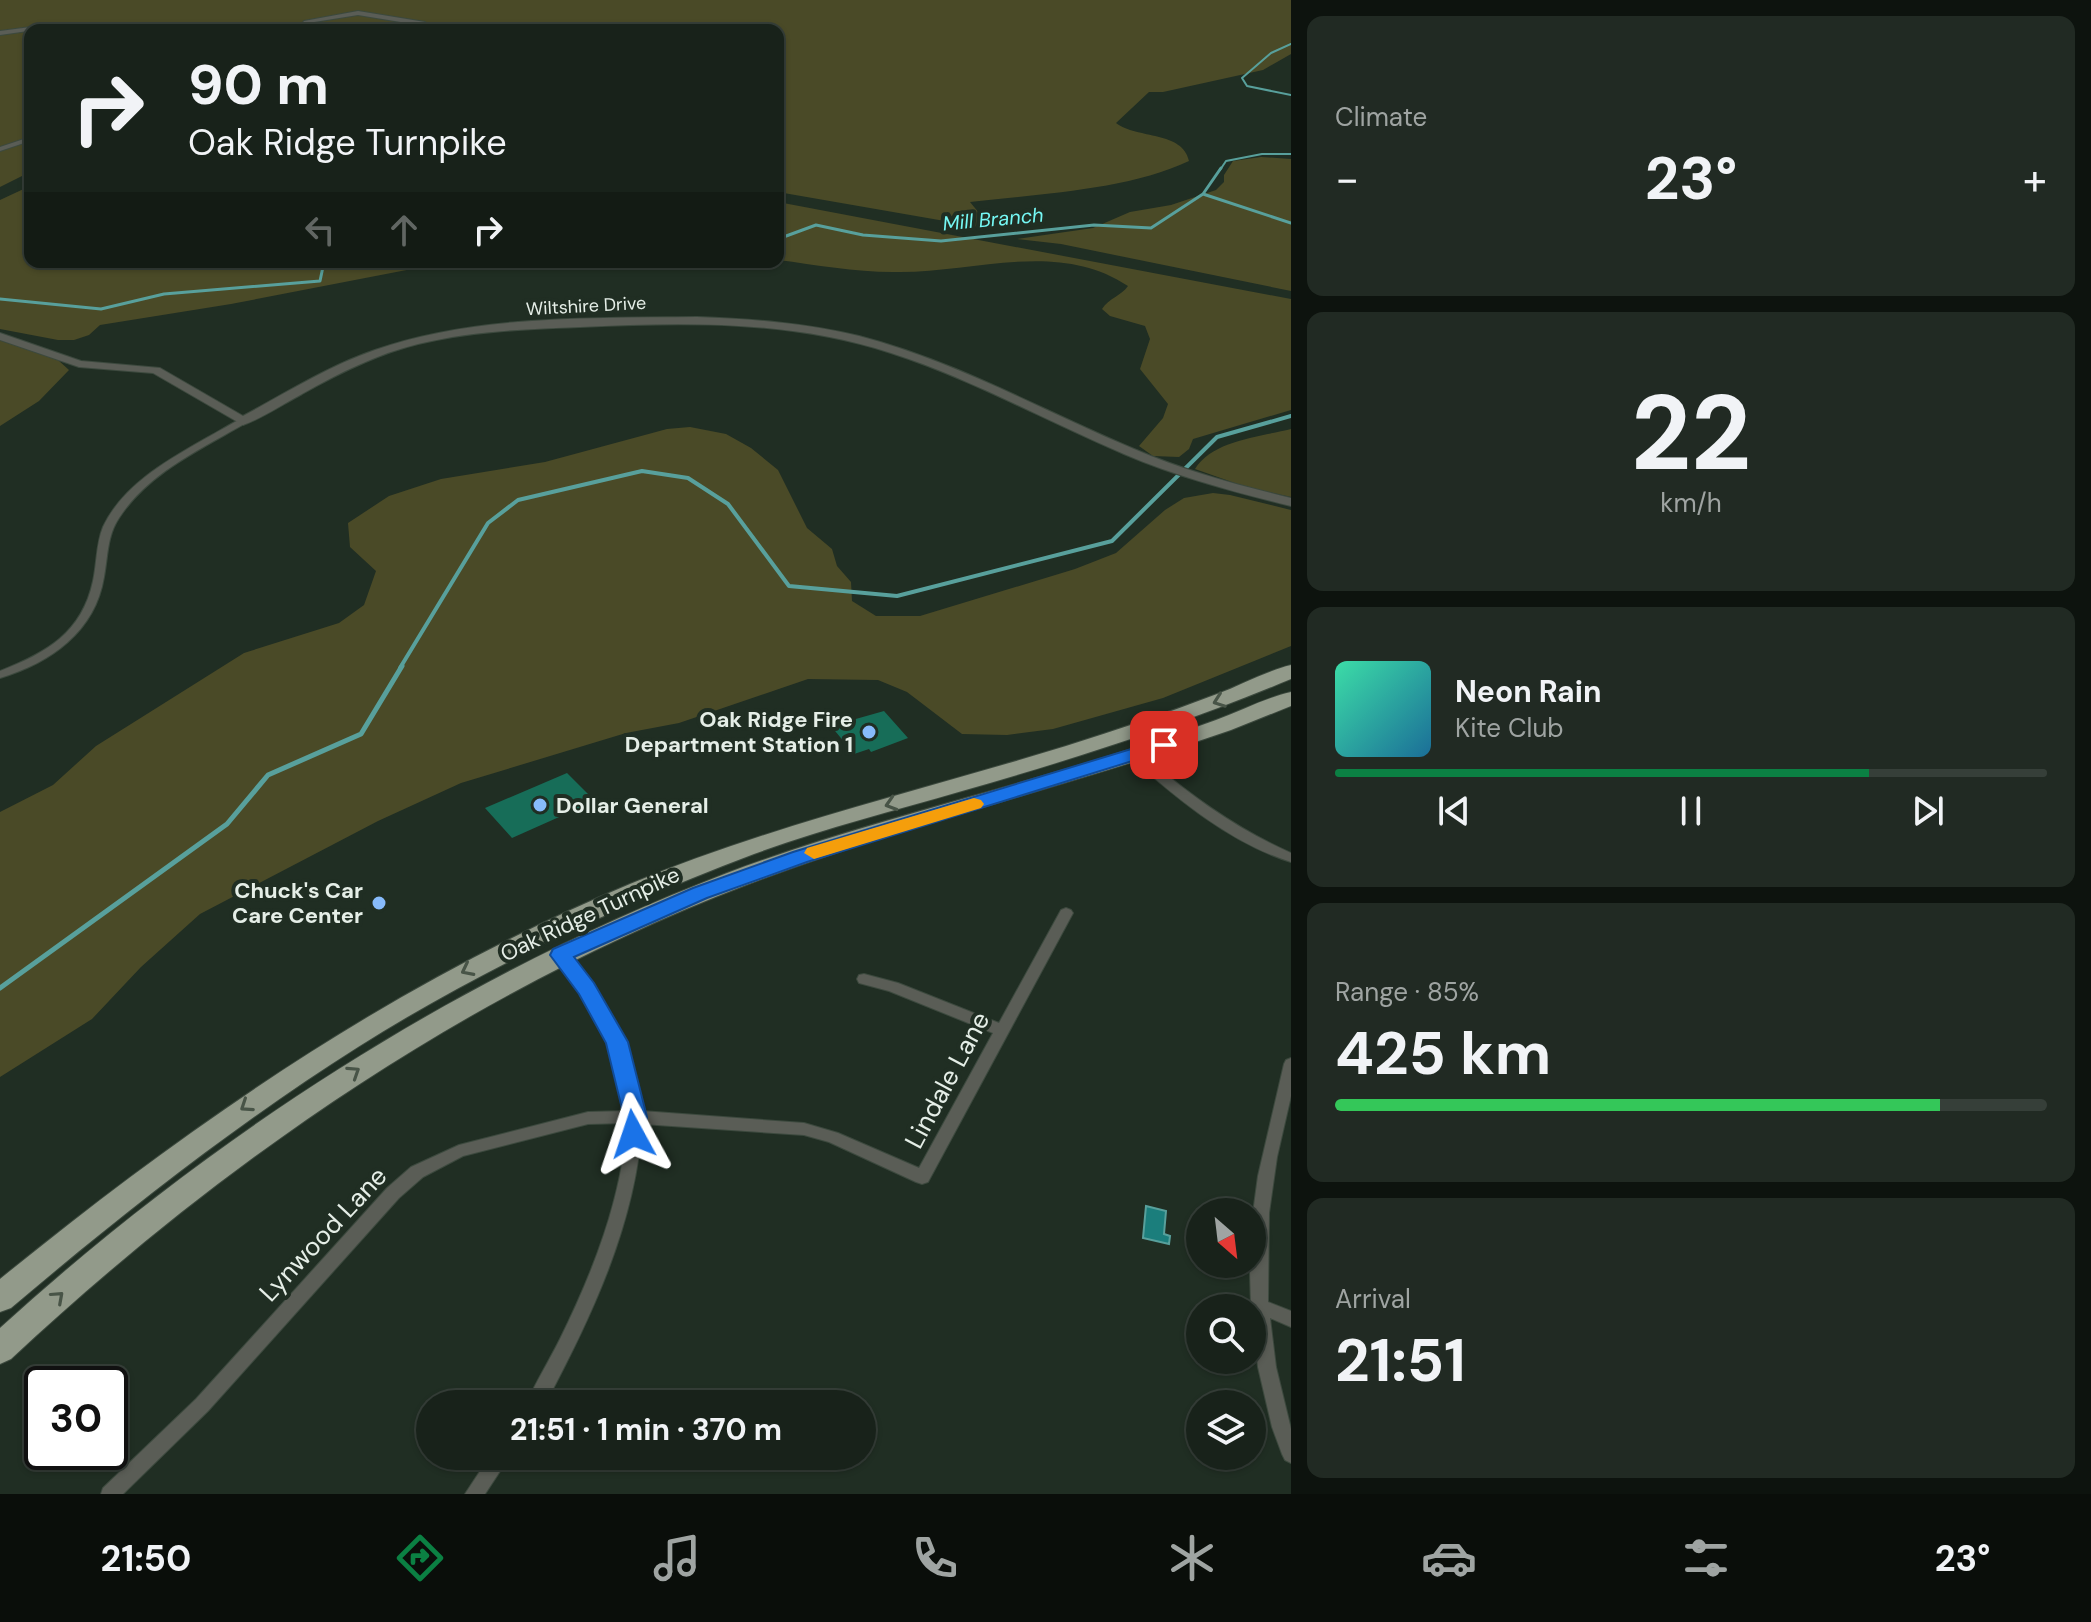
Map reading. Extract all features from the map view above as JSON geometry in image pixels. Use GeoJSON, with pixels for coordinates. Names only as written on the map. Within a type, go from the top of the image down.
{"type":"FeatureCollection","features":[{"type":"Feature","properties":{"kind":"highway","name":"Oak Ridge Turnpike"},"geometry":{"type":"LineString","coordinates":[[0,1298],[136,1185],[314,1059],[458,975],[542,932],[655,882],[733,852],[1116,736],[1206,706],[1291,671]]}},
{"type":"Feature","properties":{"kind":"highway","name":"Oak Ridge Turnpike"},"geometry":{"type":"LineString","coordinates":[[0,1349],[79,1278],[263,1133],[400,1044],[561,955],[741,878],[1135,755],[1291,698]]}},
{"type":"Feature","properties":{"kind":"highway"},"geometry":{"type":"LineString","coordinates":[[1116,736],[1135,755]]}},
{"type":"Feature","properties":{"kind":"highway"},"geometry":{"type":"LineString","coordinates":[[940,789],[957,809]]}},
{"type":"Feature","properties":{"kind":"highway"},"geometry":{"type":"LineString","coordinates":[[542,932],[561,955]]}},
{"type":"Feature","properties":{"kind":"street"},"geometry":{"type":"LineString","coordinates":[[304,24],[351,13],[425,24]]}},
{"type":"Feature","properties":{"kind":"street"},"geometry":{"type":"LineString","coordinates":[[0,33],[24,30]]}},
{"type":"Feature","properties":{"kind":"street"},"geometry":{"type":"LineString","coordinates":[[0,149],[24,141]]}},
{"type":"Feature","properties":{"kind":"street","name":"Wiltshire Drive"},"geometry":{"type":"LineString","coordinates":[[0,675],[40,658],[66,640],[86,618],[99,577],[101,549],[111,522],[122,506],[168,467],[243,421],[363,359],[422,340],[536,326],[733,320],[825,331],[896,350],[1166,466],[1291,502]]}},
{"type":"Feature","properties":{"kind":"street"},"geometry":{"type":"LineString","coordinates":[[0,336],[79,364],[156,370],[243,421]]}},
{"type":"Feature","properties":{"kind":"street"},"geometry":{"type":"LineString","coordinates":[[1135,755],[1219,823],[1291,858]]}},
{"type":"Feature","properties":{"kind":"street","name":"Lindale Lane"},"geometry":{"type":"LineString","coordinates":[[635,1117],[804,1129],[833,1137],[922,1177],[1066,913]]}},
{"type":"Feature","properties":{"kind":"street"},"geometry":{"type":"LineString","coordinates":[[542,1390],[577,1322],[615,1222],[632,1152],[635,1117],[623,1057],[610,1027],[561,955]]}},
{"type":"Feature","properties":{"kind":"street"},"geometry":{"type":"LineString","coordinates":[[864,979],[893,987],[1001,1030]]}},
{"type":"Feature","properties":{"kind":"street"},"geometry":{"type":"LineString","coordinates":[[1260,1294],[1260,1215],[1268,1163],[1291,1064]]}},
{"type":"Feature","properties":{"kind":"street","name":"Lynwood Lane"},"geometry":{"type":"LineString","coordinates":[[110,1494],[202,1405],[347,1242],[417,1172],[446,1155],[588,1118],[635,1117]]}},
{"type":"Feature","properties":{"kind":"street"},"geometry":{"type":"LineString","coordinates":[[1266,1309],[1291,1319]]}},
{"type":"Feature","properties":{"kind":"street"},"geometry":{"type":"LineString","coordinates":[[1266,1348],[1275,1409],[1291,1454]]}},
{"type":"Feature","properties":{"kind":"street"},"geometry":{"type":"LineString","coordinates":[[474,1494],[491,1470]]}},
{"type":"Feature","properties":{"kind":"shaded area"},"geometry":{"type":"Polygon","coordinates":[[[0,0],[1291,0],[1291,54],[1263,70],[1163,92],[1149,92],[1116,123],[1169,140],[1185,151],[1189,161],[1139,179],[1111,185],[970,202],[979,213],[999,225],[996,228],[784,193],[784,24],[24,24],[24,175],[0,187],[0,0]]]}},
{"type":"Feature","properties":{"kind":"shaded area"},"geometry":{"type":"Polygon","coordinates":[[[1261,157],[1291,159],[1291,291],[1061,244],[1017,239],[1093,228],[1130,212],[1171,205],[1216,190],[1224,182],[1224,175],[1233,161],[1261,157]]]}},
{"type":"Feature","properties":{"kind":"shaded area"},"geometry":{"type":"Polygon","coordinates":[[[24,189],[24,268],[417,268],[231,304],[100,325],[89,335],[74,340],[58,340],[0,329],[0,200],[24,189]]]}},
{"type":"Feature","properties":{"kind":"shaded area"},"geometry":{"type":"Polygon","coordinates":[[[784,203],[1291,299],[1291,410],[1193,439],[1189,449],[1179,457],[1153,456],[1139,446],[1163,418],[1168,404],[1140,369],[1150,339],[1145,326],[1110,316],[1102,309],[1128,286],[1102,272],[1074,264],[1046,261],[929,271],[885,272],[784,261],[784,203]]]}},
{"type":"Feature","properties":{"kind":"shaded area"},"geometry":{"type":"Polygon","coordinates":[[[0,339],[58,360],[69,370],[39,401],[0,426],[0,339]]]}},
{"type":"Feature","properties":{"kind":"shaded area"},"geometry":{"type":"Polygon","coordinates":[[[690,427],[726,434],[751,448],[778,470],[807,528],[832,549],[837,566],[851,582],[852,601],[876,616],[920,616],[1075,569],[1116,553],[1165,510],[1184,498],[1213,493],[1291,510],[1291,646],[1163,698],[1053,729],[1007,735],[962,734],[907,692],[878,680],[808,679],[679,723],[626,733],[461,783],[378,821],[200,914],[141,967],[92,1019],[0,1077],[0,812],[53,785],[96,746],[244,653],[339,623],[364,605],[376,571],[350,547],[348,523],[389,496],[441,479],[545,462],[667,429],[690,427]]]}},
{"type":"Feature","properties":{"kind":"shaded area"},"geometry":{"type":"Polygon","coordinates":[[[1291,429],[1291,497],[1246,487],[1195,469],[1203,459],[1225,446],[1291,429]]]}},
{"type":"Feature","properties":{"kind":"water"},"geometry":{"type":"Polygon","coordinates":[[[1146,1206],[1166,1211],[1164,1234],[1170,1236],[1169,1244],[1143,1238],[1146,1206]]]}},
{"type":"Feature","properties":{"kind":"building","name":"Oak Ridge Fire Department Station 1"},"geometry":{"type":"Polygon","coordinates":[[[884,711],[908,738],[871,752],[869,749],[854,754],[831,726],[884,711]]]}},
{"type":"Feature","properties":{"kind":"building","name":"Dollar General"},"geometry":{"type":"Polygon","coordinates":[[[567,773],[595,801],[512,838],[485,808],[567,773]]]}},
{"type":"Feature","properties":{"kind":"waterway"},"geometry":{"type":"LineString","coordinates":[[1291,44],[1271,53],[1242,78],[1247,86],[1291,95]]}},
{"type":"Feature","properties":{"kind":"waterway"},"geometry":{"type":"LineString","coordinates":[[1220,170],[1226,161],[1262,154],[1291,154]]}},
{"type":"Feature","properties":{"kind":"waterway"},"geometry":{"type":"LineString","coordinates":[[1203,194],[1221,168]]}},
{"type":"Feature","properties":{"kind":"waterway","name":"Mill Branch"},"geometry":{"type":"LineString","coordinates":[[784,237],[816,225],[863,235],[941,241],[1094,225],[1151,228],[1203,194]]}},
{"type":"Feature","properties":{"kind":"waterway"},"geometry":{"type":"LineString","coordinates":[[1203,194],[1291,223]]}},
{"type":"Feature","properties":{"kind":"waterway","name":"Mill Branch"},"geometry":{"type":"LineString","coordinates":[[0,299],[101,309],[164,294],[320,281],[323,268]]}},
{"type":"Feature","properties":{"kind":"waterway"},"geometry":{"type":"LineString","coordinates":[[400,668],[488,523],[518,500],[642,471],[688,478],[728,504],[789,586],[897,596],[1112,541],[1217,437],[1291,416]]}},
{"type":"Feature","properties":{"kind":"waterway"},"geometry":{"type":"LineString","coordinates":[[0,988],[227,824],[268,775],[361,734],[402,666]]}},
{"type":"Feature","properties":{"kind":"slow traffic"},"geometry":{"type":"LineString","coordinates":[[814,853],[974,804]]}},
{"type":"Feature","properties":{"kind":"place","name":"Oak Ridge Fire Department Station 1"},"geometry":{"type":"Point","coordinates":[869,732]}},
{"type":"Feature","properties":{"kind":"place","name":"Dollar General"},"geometry":{"type":"Point","coordinates":[540,805]}},
{"type":"Feature","properties":{"kind":"place","name":"Chuck's Car Care Center"},"geometry":{"type":"Point","coordinates":[379,903]}},
{"type":"Feature","properties":{"kind":"route"},"geometry":{"type":"LineString","coordinates":[[633,1134],[635,1117],[617,1042],[587,988],[561,955],[700,893],[800,857],[1164,745]]}}]}
